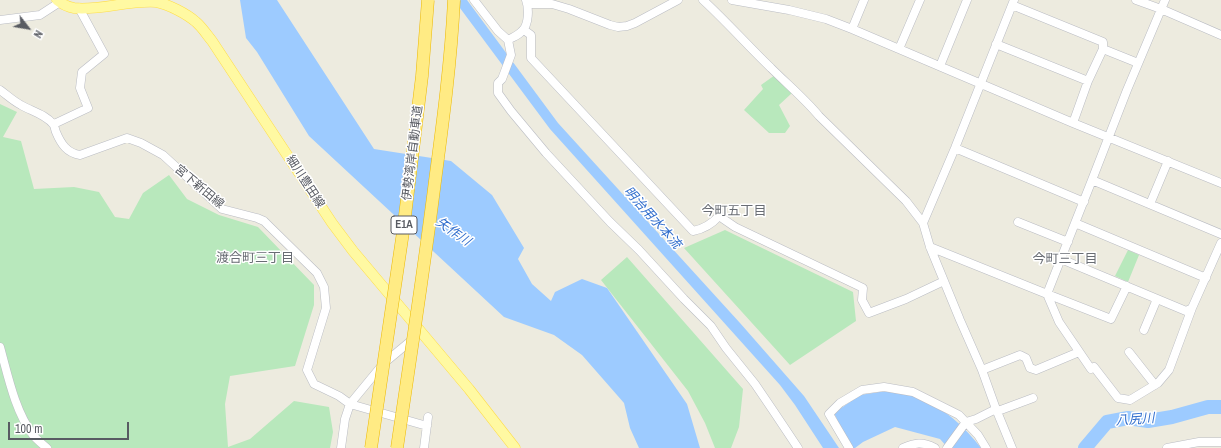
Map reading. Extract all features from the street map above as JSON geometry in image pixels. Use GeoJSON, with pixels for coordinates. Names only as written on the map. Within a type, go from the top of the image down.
{"type":"FeatureCollection","features":[{"type":"Feature","properties":{"kind":"highway","name":"伊勢湾岸自動車道"},"geometry":{"type":"LineString","coordinates":[[371,448],[404,224],[422,76],[428,0]]}},
{"type":"Feature","properties":{"kind":"highway","name":"伊勢湾岸自動車道"},"geometry":{"type":"LineString","coordinates":[[396,448],[435,181],[447,79],[454,0]]}},
{"type":"Feature","properties":{"kind":"main road","name":"細川豊田線"},"geometry":{"type":"LineString","coordinates":[[58,1],[72,8],[137,1],[156,2],[173,7],[196,22],[212,41],[332,223],[353,251],[469,389],[515,448]]}},
{"type":"Feature","properties":{"kind":"street"},"geometry":{"type":"LineString","coordinates":[[474,0],[498,31],[508,40],[511,55],[502,79],[498,83],[498,93],[511,111],[546,153],[610,222],[639,250],[711,326],[774,412],[798,448]]}},
{"type":"Feature","properties":{"kind":"street"},"geometry":{"type":"LineString","coordinates":[[508,40],[524,30],[527,20],[527,2],[552,4],[618,27],[639,22],[678,0]]}},
{"type":"Feature","properties":{"kind":"street"},"geometry":{"type":"LineString","coordinates":[[704,0],[901,196],[923,224],[930,247],[982,370],[1012,448]]}},
{"type":"Feature","properties":{"kind":"street"},"geometry":{"type":"LineString","coordinates":[[732,0],[789,10],[826,19],[1073,123],[1221,183]]}},
{"type":"Feature","properties":{"kind":"street"},"geometry":{"type":"LineString","coordinates":[[852,29],[864,0]]}},
{"type":"Feature","properties":{"kind":"street"},"geometry":{"type":"LineString","coordinates":[[899,49],[920,0]]}},
{"type":"Feature","properties":{"kind":"street"},"geometry":{"type":"LineString","coordinates":[[940,66],[967,0]]}},
{"type":"Feature","properties":{"kind":"street"},"geometry":{"type":"LineString","coordinates":[[1136,0],[1221,35]]}},
{"type":"Feature","properties":{"kind":"street"},"geometry":{"type":"LineString","coordinates":[[1165,0],[1149,40],[1138,62],[1047,294],[1059,322],[1079,352],[1091,368],[1094,367],[1118,398],[1130,400],[1158,383],[1169,370],[1192,308],[1220,246]]}},
{"type":"Feature","properties":{"kind":"street"},"geometry":{"type":"LineString","coordinates":[[0,20],[40,15],[58,1]]}},
{"type":"Feature","properties":{"kind":"street"},"geometry":{"type":"LineString","coordinates":[[923,224],[1013,2],[1103,42],[1103,49],[1088,81],[1073,123]]}},
{"type":"Feature","properties":{"kind":"street"},"geometry":{"type":"LineString","coordinates":[[0,90],[21,105],[39,113],[54,124],[88,108],[80,88],[82,72],[104,54],[79,8]]}},
{"type":"Feature","properties":{"kind":"street"},"geometry":{"type":"LineString","coordinates":[[524,30],[531,35],[531,58],[693,231],[700,230],[713,222],[719,216],[735,227],[863,288],[862,300],[869,313],[906,299],[944,281]]}},
{"type":"Feature","properties":{"kind":"street"},"geometry":{"type":"LineString","coordinates":[[996,44],[1088,81]]}},
{"type":"Feature","properties":{"kind":"street"},"geometry":{"type":"LineString","coordinates":[[1103,49],[1138,62]]}},
{"type":"Feature","properties":{"kind":"street","name":"宮下新田線"},"geometry":{"type":"LineString","coordinates":[[54,124],[63,146],[74,154],[80,155],[127,138],[141,143],[163,155],[222,208],[264,221],[317,273],[324,287],[326,308],[307,370],[314,384],[339,396],[350,404],[427,426]]}},
{"type":"Feature","properties":{"kind":"street"},"geometry":{"type":"LineString","coordinates":[[955,148],[1084,202]]}},
{"type":"Feature","properties":{"kind":"street"},"geometry":{"type":"LineString","coordinates":[[1150,204],[1168,161]]}},
{"type":"Feature","properties":{"kind":"street"},"geometry":{"type":"LineString","coordinates":[[1092,180],[1221,234]]}},
{"type":"Feature","properties":{"kind":"street"},"geometry":{"type":"LineString","coordinates":[[1018,222],[1068,242]]}},
{"type":"Feature","properties":{"kind":"street"},"geometry":{"type":"LineString","coordinates":[[1075,223],[1206,278]]}},
{"type":"Feature","properties":{"kind":"street"},"geometry":{"type":"LineString","coordinates":[[930,247],[1111,319],[1127,286]]}},
{"type":"Feature","properties":{"kind":"street"},"geometry":{"type":"LineString","coordinates":[[1061,260],[1186,311],[1192,308]]}},
{"type":"Feature","properties":{"kind":"street"},"geometry":{"type":"LineString","coordinates":[[1144,330],[1157,299]]}},
{"type":"Feature","properties":{"kind":"street"},"geometry":{"type":"LineString","coordinates":[[341,448],[345,419],[350,404],[383,364],[422,332]]}},
{"type":"Feature","properties":{"kind":"street"},"geometry":{"type":"LineString","coordinates":[[0,347],[10,384],[22,417],[34,436],[47,448]]}},
{"type":"Feature","properties":{"kind":"street"},"geometry":{"type":"LineString","coordinates":[[982,370],[1020,355],[1026,358],[1030,368],[1036,370],[1079,352]]}},
{"type":"Feature","properties":{"kind":"street"},"geometry":{"type":"LineString","coordinates":[[1129,352],[1155,385]]}},
{"type":"Feature","properties":{"kind":"street"},"geometry":{"type":"LineString","coordinates":[[849,448],[829,414],[840,403],[862,390],[884,387],[913,392],[959,415],[978,435],[986,448]]}},
{"type":"Feature","properties":{"kind":"street"},"geometry":{"type":"LineString","coordinates":[[947,448],[966,422],[1033,398]]}},
{"type":"Feature","properties":{"kind":"street"},"geometry":{"type":"LineString","coordinates":[[424,448],[428,417]]}},
{"type":"Feature","properties":{"kind":"street"},"geometry":{"type":"LineString","coordinates":[[1168,448],[1199,442],[1221,442]]}},
{"type":"Feature","properties":{"kind":"street"},"geometry":{"type":"LineString","coordinates":[[902,448],[917,443],[929,445],[935,448]]}},
{"type":"Feature","properties":{"kind":"green space"},"geometry":{"type":"Polygon","coordinates":[[[775,75],[792,93],[779,105],[790,126],[785,133],[769,133],[744,110],[763,89],[761,85],[775,75]]]}},
{"type":"Feature","properties":{"kind":"green space"},"geometry":{"type":"Polygon","coordinates":[[[0,104],[17,112],[3,137],[21,141],[34,189],[74,187],[99,192],[115,217],[129,219],[143,193],[169,175],[187,199],[219,215],[258,227],[314,285],[314,305],[295,366],[230,376],[225,404],[228,447],[250,439],[294,401],[329,407],[333,432],[330,448],[0,448],[0,104]]]}},
{"type":"Feature","properties":{"kind":"green space"},"geometry":{"type":"Polygon","coordinates":[[[725,230],[853,292],[856,321],[790,365],[684,248],[725,230]]]}},
{"type":"Feature","properties":{"kind":"green space"},"geometry":{"type":"Polygon","coordinates":[[[1128,250],[1139,255],[1128,282],[1115,276],[1128,250]]]}},
{"type":"Feature","properties":{"kind":"green space"},"geometry":{"type":"Polygon","coordinates":[[[627,257],[743,389],[739,427],[731,448],[715,448],[705,423],[688,391],[601,280],[627,257]]]}},
{"type":"Feature","properties":{"kind":"water","name":"矢作川"},"geometry":{"type":"Polygon","coordinates":[[[240,0],[277,0],[374,149],[451,161],[492,195],[524,248],[518,259],[532,284],[551,301],[555,292],[582,279],[607,288],[687,404],[700,448],[639,448],[630,428],[624,403],[582,355],[554,335],[504,317],[309,136],[257,52],[246,38],[240,0]]]}},
{"type":"Feature","properties":{"kind":"water","name":"明治用水本流"},"geometry":{"type":"Polygon","coordinates":[[[454,0],[467,0],[558,123],[740,323],[804,396],[839,448],[823,448],[780,385],[550,129],[454,0]]]}},
{"type":"Feature","properties":{"kind":"water"},"geometry":{"type":"Polygon","coordinates":[[[886,391],[916,396],[928,401],[945,412],[961,426],[981,448],[948,448],[940,439],[895,427],[853,448],[834,413],[860,395],[886,391]]]}},
{"type":"Feature","properties":{"kind":"waterway","name":"八尻川"},"geometry":{"type":"LineString","coordinates":[[1085,448],[1107,422],[1128,418],[1148,421],[1172,417],[1208,407],[1221,407]]}},
{"type":"Feature","properties":{"kind":"district","name":"今町五丁目"},"geometry":{"type":"Point","coordinates":[734,212]}},
{"type":"Feature","properties":{"kind":"district","name":"渡合町三丁目"},"geometry":{"type":"Point","coordinates":[255,259]}},
{"type":"Feature","properties":{"kind":"district","name":"今町三丁目"},"geometry":{"type":"Point","coordinates":[1065,260]}}]}
